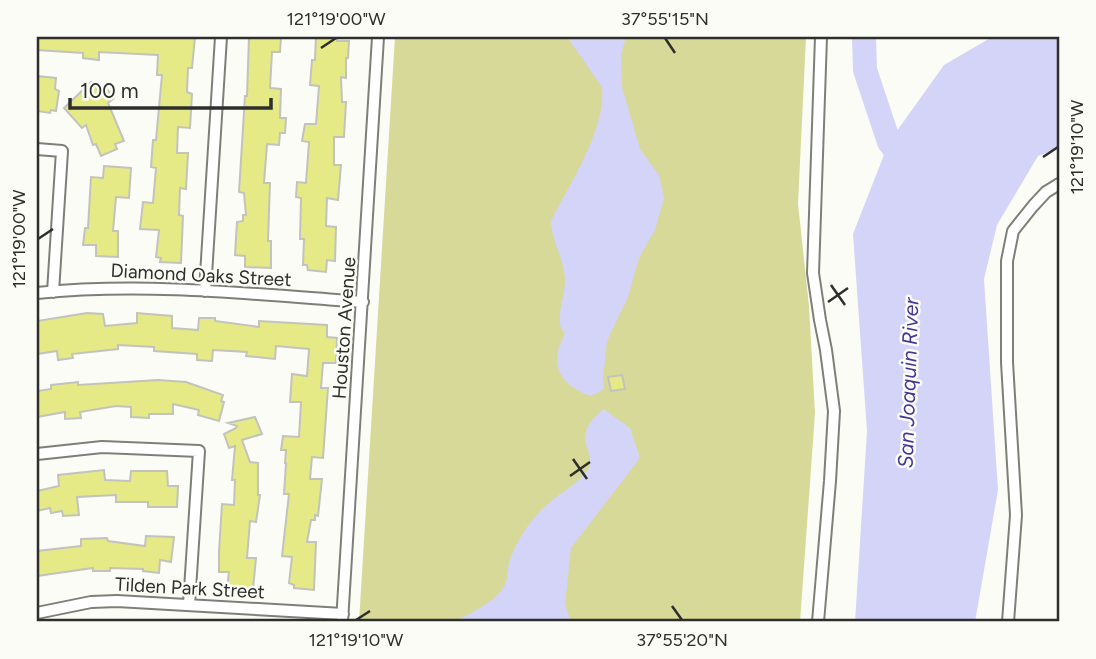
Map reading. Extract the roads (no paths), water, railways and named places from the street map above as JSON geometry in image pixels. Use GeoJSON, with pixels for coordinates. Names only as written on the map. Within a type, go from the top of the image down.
{"type":"FeatureCollection","features":[{"type":"Feature","properties":{"kind":"street"},"geometry":{"type":"LineString","coordinates":[[205,291],[221,37]]}},
{"type":"Feature","properties":{"kind":"street","name":"Houston Avenue"},"geometry":{"type":"LineString","coordinates":[[342,618],[378,37]]}},
{"type":"Feature","properties":{"kind":"street"},"geometry":{"type":"LineString","coordinates":[[818,622],[834,411],[827,350],[813,273],[821,37]]}},
{"type":"Feature","properties":{"kind":"street"},"geometry":{"type":"LineString","coordinates":[[37,149],[62,151],[53,292]]}},
{"type":"Feature","properties":{"kind":"street"},"geometry":{"type":"LineString","coordinates":[[1007,622],[1016,514],[1007,362],[1007,261],[1013,231],[1040,199],[1059,184]]}},
{"type":"Feature","properties":{"kind":"street","name":"Diamond Oaks Street"},"geometry":{"type":"LineString","coordinates":[[37,293],[138,287],[363,302]]}},
{"type":"Feature","properties":{"kind":"street"},"geometry":{"type":"LineString","coordinates":[[37,454],[102,447],[199,451],[189,605]]}},
{"type":"Feature","properties":{"kind":"street","name":"Tilden Park Street"},"geometry":{"type":"LineString","coordinates":[[37,613],[90,602],[139,601],[342,618]]}},
{"type":"Feature","properties":{"kind":"water"},"geometry":{"type":"Polygon","coordinates":[[[567,37],[626,37],[621,55],[622,87],[640,149],[659,175],[664,198],[655,230],[639,258],[628,297],[607,341],[604,388],[590,396],[564,379],[557,364],[557,355],[565,334],[560,327],[560,319],[565,280],[551,221],[593,138],[602,104],[602,87],[567,37]]]}},
{"type":"Feature","properties":{"kind":"water","name":"San Joaquin River"},"geometry":{"type":"Polygon","coordinates":[[[992,37],[1059,37],[1059,148],[1038,156],[997,225],[984,279],[998,490],[975,622],[855,622],[867,431],[853,234],[889,142],[944,65],[992,37]]]}},
{"type":"Feature","properties":{"kind":"water"},"geometry":{"type":"Polygon","coordinates":[[[604,409],[630,428],[640,458],[571,548],[565,604],[571,622],[455,622],[499,593],[506,583],[511,556],[528,526],[547,504],[585,474],[590,459],[585,437],[587,429],[604,409]]]}},
{"type":"Feature","properties":{"kind":"waterway"},"geometry":{"type":"LineString","coordinates":[[864,37],[865,70],[889,142],[908,168]]}}]}
